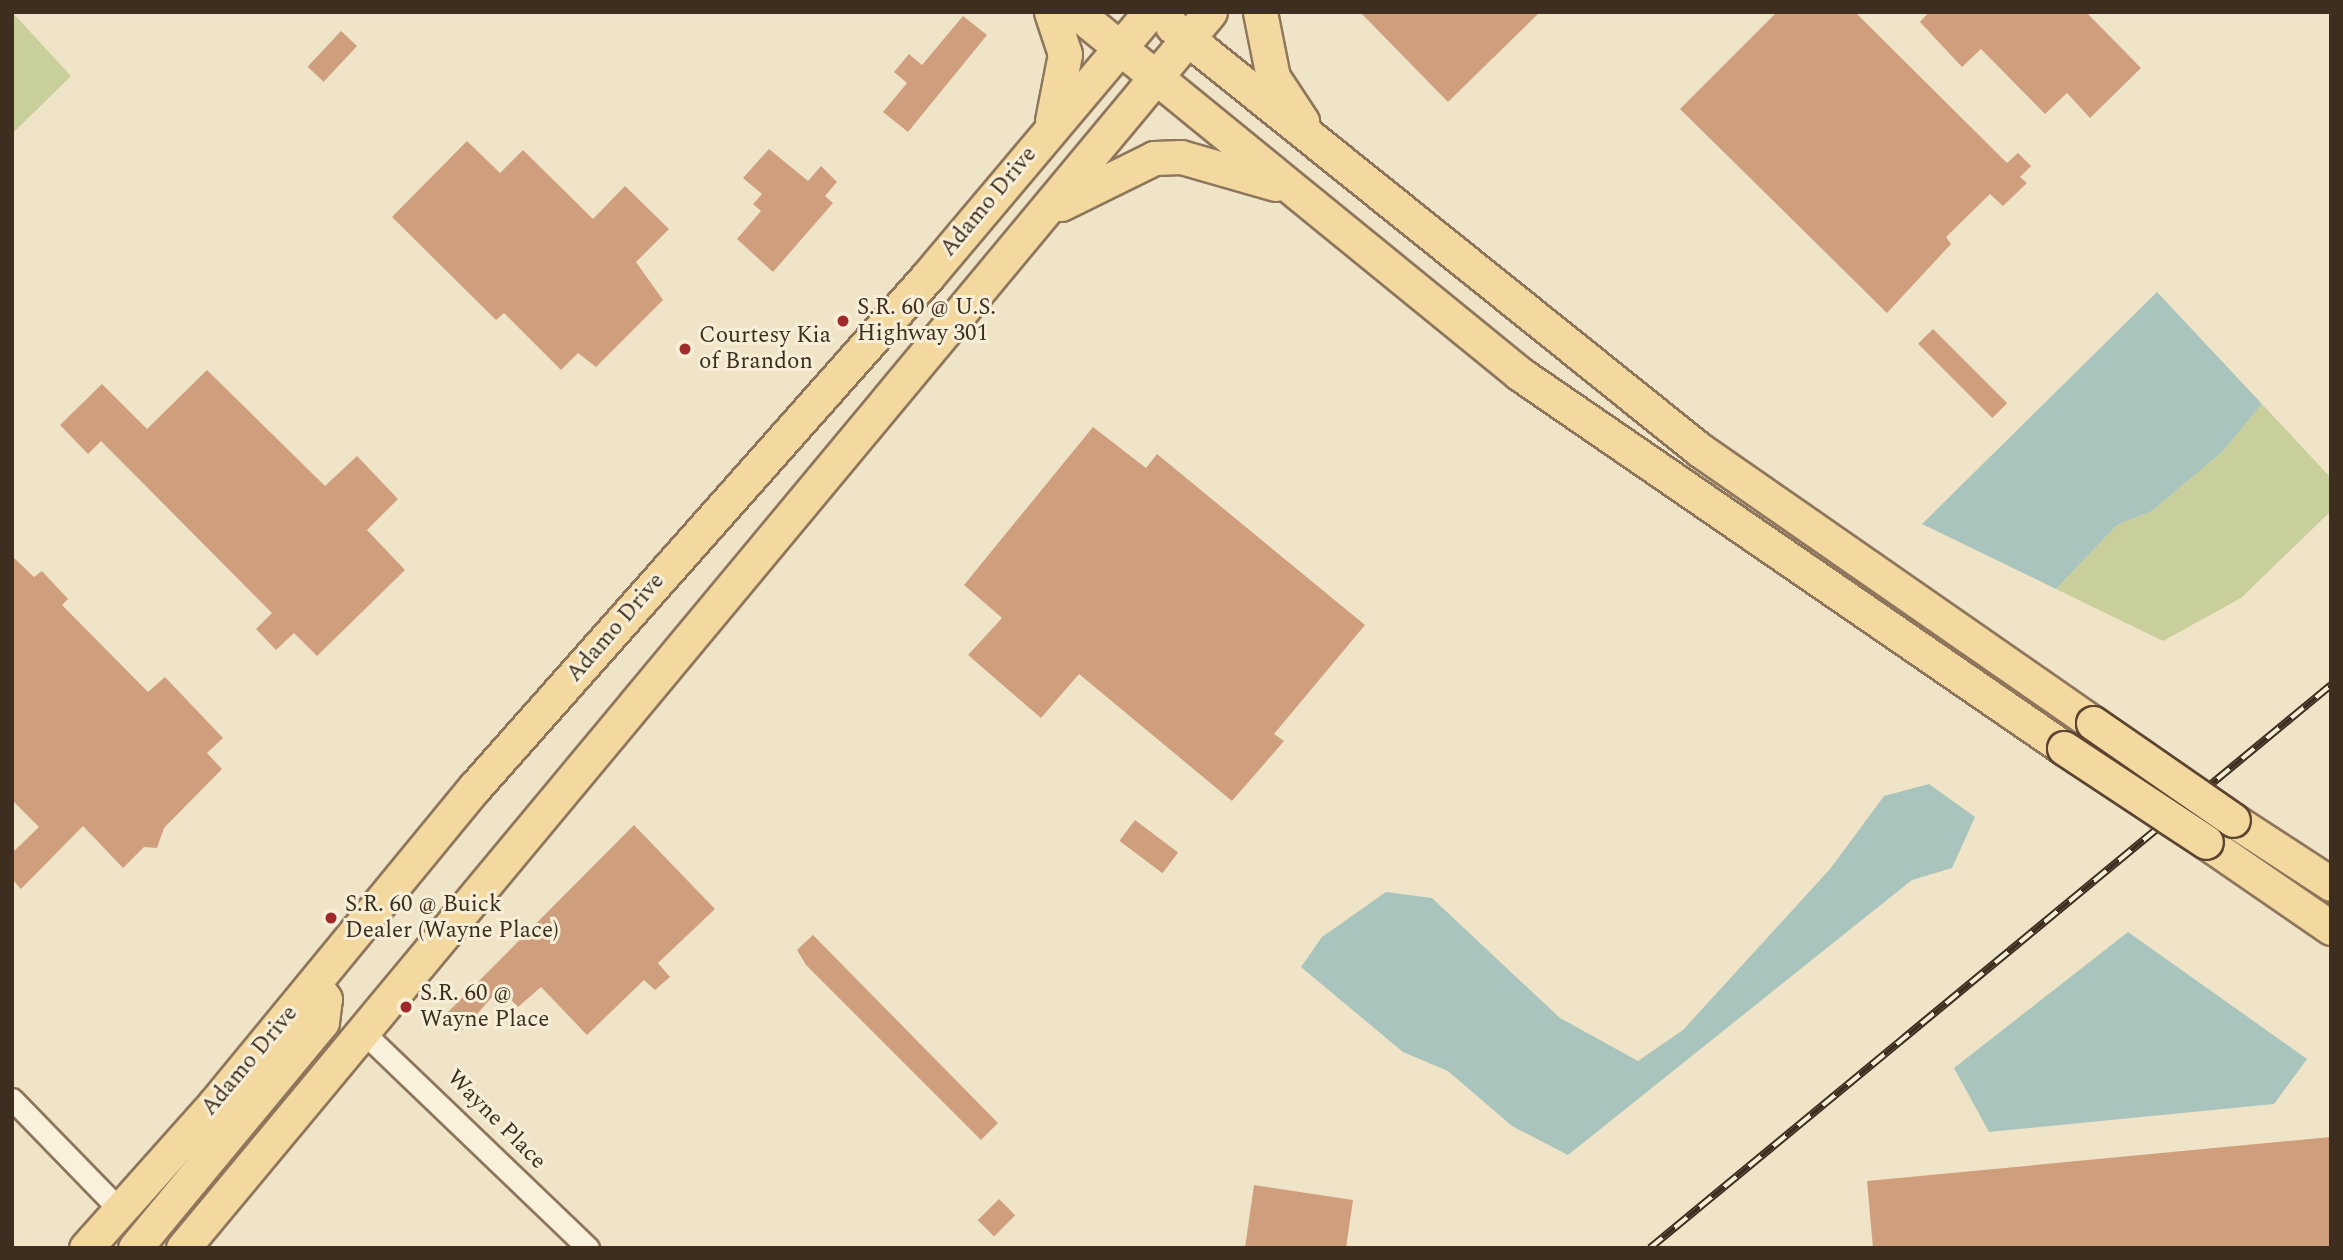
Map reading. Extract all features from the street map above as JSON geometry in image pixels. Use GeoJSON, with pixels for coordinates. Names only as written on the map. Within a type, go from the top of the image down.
{"type":"FeatureCollection","features":[{"type":"Feature","properties":{"kind":"main road"},"geometry":{"type":"LineString","coordinates":[[1049,129],[1065,54],[1051,12]]}},
{"type":"Feature","properties":{"kind":"main road"},"geometry":{"type":"LineString","coordinates":[[1076,12],[1291,189],[1627,452],[2331,928]]}},
{"type":"Feature","properties":{"kind":"main road"},"geometry":{"type":"LineString","coordinates":[[1153,12],[1320,149],[1700,450],[2233,820],[2331,884]]}},
{"type":"Feature","properties":{"kind":"main road","name":"Adamo Drive"},"geometry":{"type":"LineString","coordinates":[[86,1248],[121,1211],[314,983],[475,787],[927,277],[1049,129],[1153,12]]}},
{"type":"Feature","properties":{"kind":"main road","name":"Adamo Drive"},"geometry":{"type":"LineString","coordinates":[[183,1248],[365,1034],[1210,12]]}},
{"type":"Feature","properties":{"kind":"main road"},"geometry":{"type":"LineString","coordinates":[[1260,12],[1273,77],[1320,149]]}},
{"type":"Feature","properties":{"kind":"main road"},"geometry":{"type":"LineString","coordinates":[[1038,218],[1113,173],[1154,158],[1204,162],[1291,189]]}},
{"type":"Feature","properties":{"kind":"main road"},"geometry":{"type":"LineString","coordinates":[[135,1248],[322,1022],[325,999],[314,983]]}},
{"type":"Feature","properties":{"kind":"street","name":"Wayne Place"},"geometry":{"type":"LineString","coordinates":[[365,1034],[587,1248]]}},
{"type":"Feature","properties":{"kind":"street"},"geometry":{"type":"LineString","coordinates":[[12,1099],[121,1211]]}},
{"type":"Feature","properties":{"kind":"green space"},"geometry":{"type":"Polygon","coordinates":[[[12,12],[71,76],[12,134],[12,12]]]}},
{"type":"Feature","properties":{"kind":"green space"},"geometry":{"type":"Polygon","coordinates":[[[2262,404],[2331,478],[2331,511],[2241,598],[2163,641],[2056,589],[2117,525],[2152,511],[2222,452],[2262,404]]]}},
{"type":"Feature","properties":{"kind":"water"},"geometry":{"type":"Polygon","coordinates":[[[2157,292],[2262,404],[2222,452],[2152,511],[2117,525],[2056,589],[1922,524],[2157,292]]]}},
{"type":"Feature","properties":{"kind":"water"},"geometry":{"type":"Polygon","coordinates":[[[1929,784],[1975,817],[1952,868],[1912,880],[1568,1155],[1512,1126],[1448,1071],[1403,1052],[1301,967],[1322,937],[1386,892],[1432,898],[1560,1018],[1638,1061],[1683,1030],[1830,869],[1884,796],[1929,784]]]}},
{"type":"Feature","properties":{"kind":"water"},"geometry":{"type":"Polygon","coordinates":[[[2128,932],[2307,1059],[2274,1104],[1989,1132],[1954,1068],[2128,932]]]}},
{"type":"Feature","properties":{"kind":"building"},"geometry":{"type":"Polygon","coordinates":[[[1360,12],[1540,12],[1448,102],[1360,12]]]}},
{"type":"Feature","properties":{"kind":"building"},"geometry":{"type":"Polygon","coordinates":[[[1777,12],[1855,12],[2007,163],[2018,153],[2031,166],[2020,177],[2027,183],[2003,206],[1990,194],[1946,237],[1951,244],[1887,313],[1680,109],[1777,12]]]}},
{"type":"Feature","properties":{"kind":"building"},"geometry":{"type":"Polygon","coordinates":[[[1929,12],[2086,12],[2141,68],[2090,118],[2067,93],[2045,114],[1981,49],[1962,67],[1920,22],[1929,12]]]}},
{"type":"Feature","properties":{"kind":"building"},"geometry":{"type":"Polygon","coordinates":[[[963,16],[987,35],[908,132],[883,112],[907,83],[894,72],[909,54],[922,65],[963,16]]]}},
{"type":"Feature","properties":{"kind":"building"},"geometry":{"type":"Polygon","coordinates":[[[341,31],[357,46],[324,82],[308,67],[341,31]]]}},
{"type":"Feature","properties":{"kind":"building"},"geometry":{"type":"Polygon","coordinates":[[[467,141],[500,173],[523,150],[593,219],[625,186],[669,229],[636,262],[663,300],[596,367],[578,353],[561,370],[504,313],[496,320],[392,217],[467,141]]]}},
{"type":"Feature","properties":{"kind":"building"},"geometry":{"type":"Polygon","coordinates":[[[769,149],[808,181],[821,166],[837,182],[825,196],[833,203],[773,272],[737,239],[761,211],[753,204],[762,194],[743,178],[769,149]]]}},
{"type":"Feature","properties":{"kind":"building"},"geometry":{"type":"Polygon","coordinates":[[[1933,329],[2007,403],[1992,418],[1918,344],[1933,329]]]}},
{"type":"Feature","properties":{"kind":"building"},"geometry":{"type":"Polygon","coordinates":[[[207,370],[325,486],[357,456],[398,499],[367,530],[405,570],[317,656],[294,633],[276,650],[256,629],[272,613],[101,441],[88,454],[60,425],[102,384],[147,429],[207,370]]]}},
{"type":"Feature","properties":{"kind":"building"},"geometry":{"type":"Polygon","coordinates":[[[1093,427],[1146,468],[1157,454],[1365,625],[1274,734],[1284,741],[1232,801],[1079,674],[1041,718],[968,655],[1002,618],[964,585],[1093,427]]]}},
{"type":"Feature","properties":{"kind":"building"},"geometry":{"type":"Polygon","coordinates":[[[12,556],[34,577],[42,571],[68,599],[62,605],[148,692],[165,677],[223,738],[207,753],[222,769],[164,828],[157,848],[144,847],[123,868],[83,826],[21,889],[12,879],[12,853],[39,827],[12,800],[12,556]]]}},
{"type":"Feature","properties":{"kind":"building"},"geometry":{"type":"Polygon","coordinates":[[[1135,820],[1178,852],[1162,873],[1119,841],[1135,820]]]}},
{"type":"Feature","properties":{"kind":"building"},"geometry":{"type":"Polygon","coordinates":[[[634,825],[715,909],[658,963],[670,977],[655,990],[644,980],[587,1035],[541,987],[518,1007],[500,988],[463,1030],[447,1013],[634,825]]]}},
{"type":"Feature","properties":{"kind":"building"},"geometry":{"type":"Polygon","coordinates":[[[813,935],[998,1123],[981,1140],[806,965],[797,950],[813,935]]]}},
{"type":"Feature","properties":{"kind":"building"},"geometry":{"type":"Polygon","coordinates":[[[2331,1137],[2331,1248],[1873,1248],[1867,1181],[2331,1137]]]}},
{"type":"Feature","properties":{"kind":"building"},"geometry":{"type":"Polygon","coordinates":[[[1254,1185],[1353,1200],[1346,1248],[1245,1248],[1254,1185]]]}},
{"type":"Feature","properties":{"kind":"building"},"geometry":{"type":"Polygon","coordinates":[[[999,1199],[1015,1215],[994,1236],[978,1220],[999,1199]]]}},
{"type":"Feature","properties":{"kind":"railway"},"geometry":{"type":"LineString","coordinates":[[1650,1248],[2331,685]]}},
{"type":"Feature","properties":{"kind":"place","name":"S.R. 60 @ U.S. Highway 301"},"geometry":{"type":"Point","coordinates":[843,321]}},
{"type":"Feature","properties":{"kind":"place","name":"Courtesy Kia of Brandon"},"geometry":{"type":"Point","coordinates":[685,349]}},
{"type":"Feature","properties":{"kind":"place","name":"S.R. 60 @ Buick Dealer (Wayne Place)"},"geometry":{"type":"Point","coordinates":[331,918]}},
{"type":"Feature","properties":{"kind":"place","name":"S.R. 60 @ Wayne Place"},"geometry":{"type":"Point","coordinates":[406,1007]}}]}
